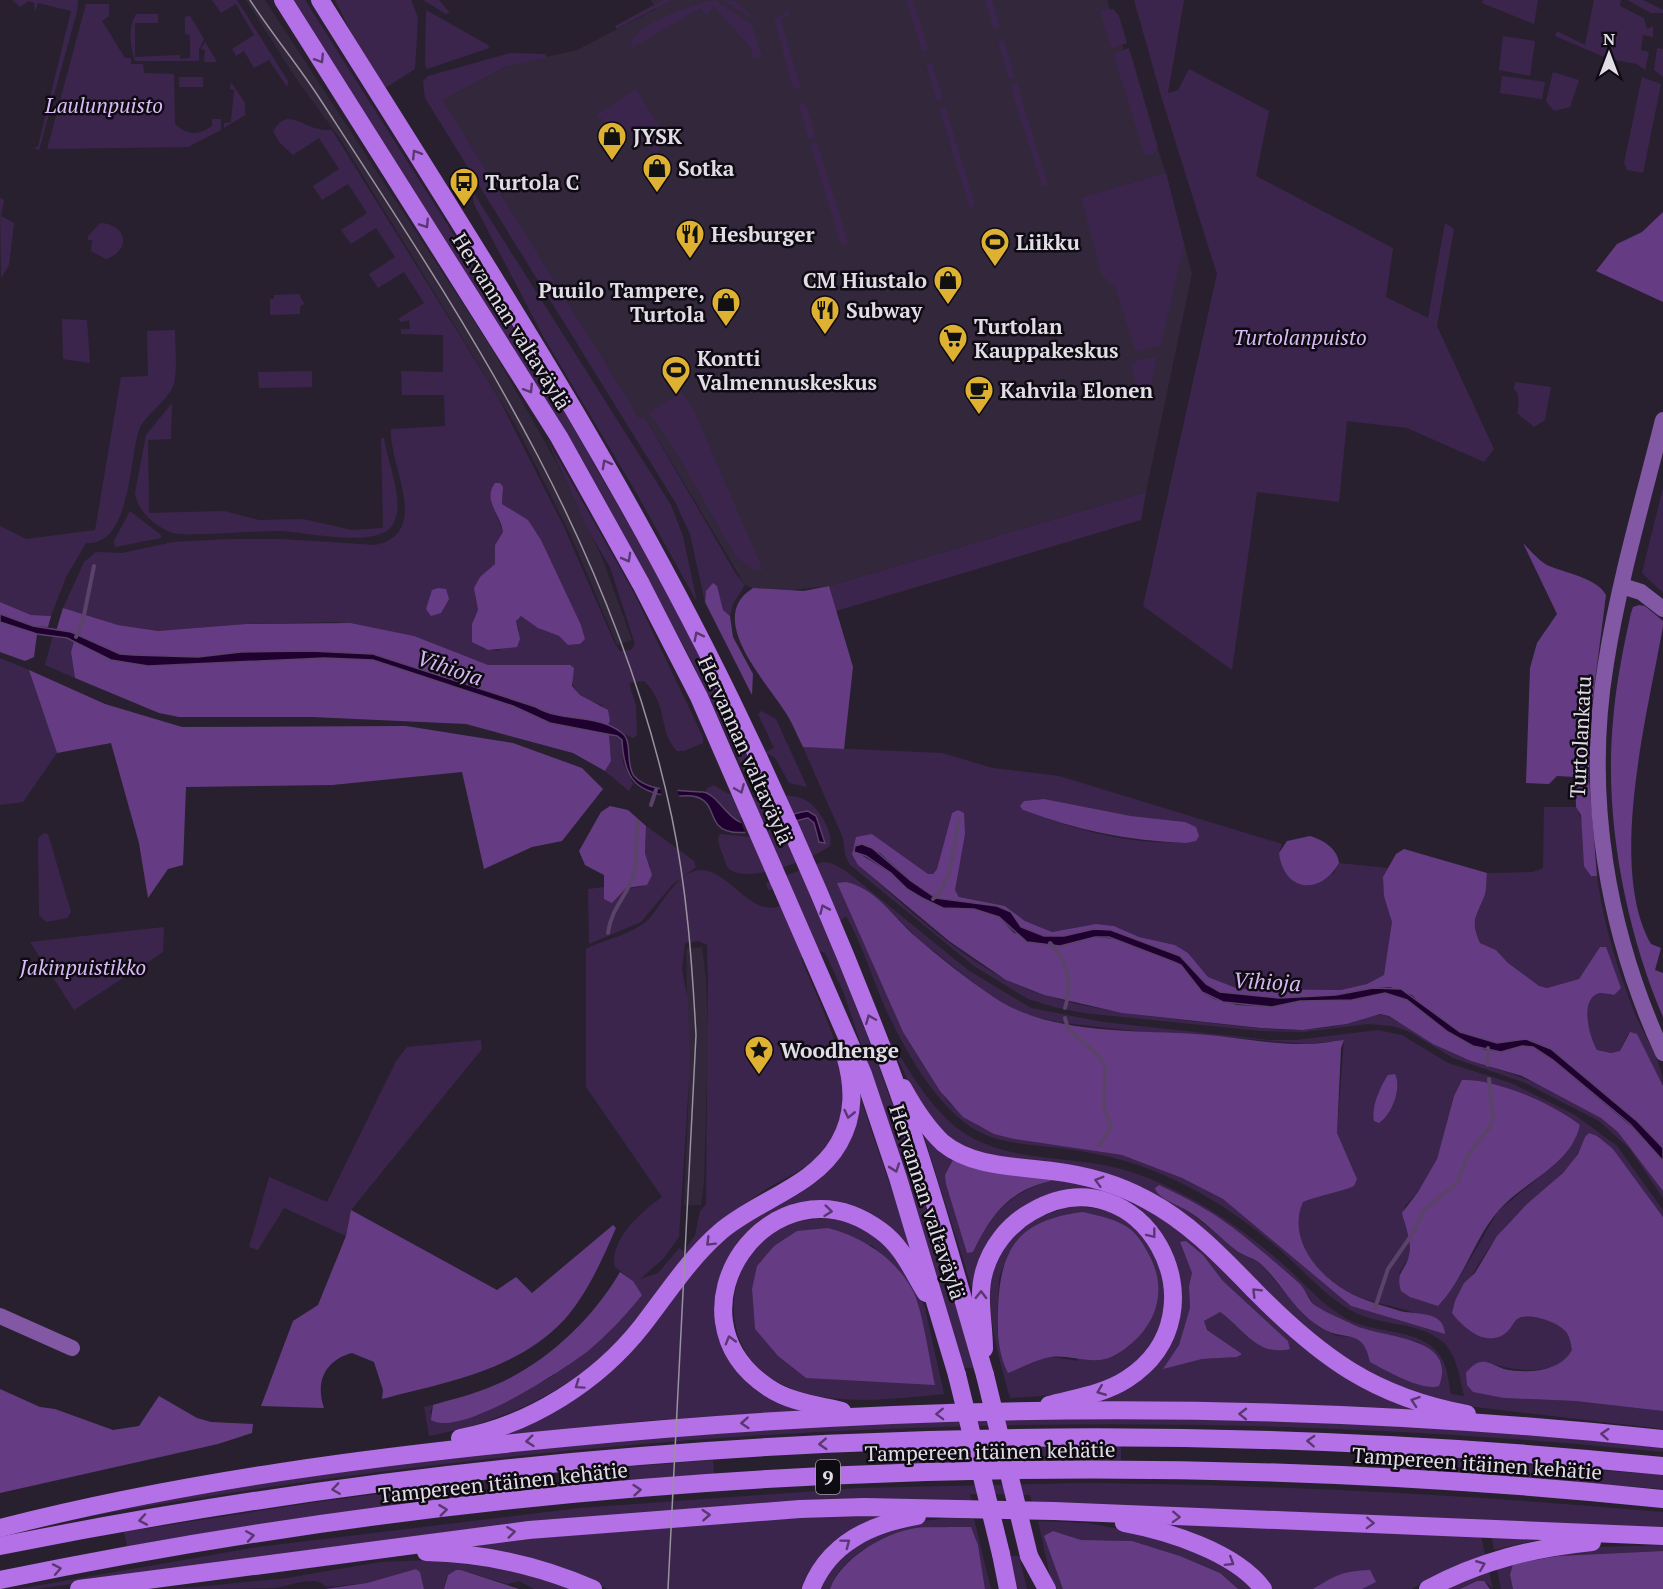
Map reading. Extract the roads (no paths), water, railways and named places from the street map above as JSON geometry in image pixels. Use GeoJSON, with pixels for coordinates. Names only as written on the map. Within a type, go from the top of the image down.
{"type":"FeatureCollection","features":[{"type":"Feature","properties":{"kind":"highway","name":"Hervannan valtaväylä"},"geometry":{"type":"LineString","coordinates":[[283,0],[559,438],[641,584],[717,735],[863,1074],[941,1317],[1008,1589]]}},
{"type":"Feature","properties":{"kind":"highway","name":"Hervannan valtaväylä"},"geometry":{"type":"LineString","coordinates":[[320,0],[589,433],[665,572],[743,725],[848,963],[887,1062],[985,1375],[1035,1589]]}},
{"type":"Feature","properties":{"kind":"highway"},"geometry":{"type":"LineString","coordinates":[[380,1457],[440,1441],[480,1434],[530,1414],[567,1393],[597,1372],[628,1343],[694,1258],[720,1232],[821,1166],[839,1143],[853,1091],[829,996]]}},
{"type":"Feature","properties":{"kind":"highway"},"geometry":{"type":"LineString","coordinates":[[887,1062],[929,1129],[953,1150],[994,1164],[1095,1179],[1148,1200],[1203,1239],[1299,1334],[1347,1370],[1406,1398],[1469,1415],[1490,1425]]}},
{"type":"Feature","properties":{"kind":"highway"},"geometry":{"type":"LineString","coordinates":[[985,1375],[981,1285],[988,1259],[1003,1234],[1012,1225],[1036,1209],[1050,1203],[1089,1199],[1123,1208],[1150,1230],[1161,1246],[1172,1279],[1173,1295],[1168,1328],[1158,1349],[1147,1363],[1126,1380],[1095,1394],[1019,1412]]}},
{"type":"Feature","properties":{"kind":"highway"},"geometry":{"type":"LineString","coordinates":[[864,1417],[809,1404],[770,1389],[744,1366],[732,1349],[724,1310],[724,1289],[737,1256],[749,1240],[783,1216],[799,1211],[824,1209],[845,1213],[881,1231],[895,1245],[941,1317]]}},
{"type":"Feature","properties":{"kind":"highway"},"geometry":{"type":"LineString","coordinates":[[0,1528],[100,1505],[380,1457],[633,1431],[864,1417],[1019,1412],[1269,1414],[1490,1425],[1663,1439]]}},
{"type":"Feature","properties":{"kind":"highway","name":"Tampereen itäinen kehätie"},"geometry":{"type":"LineString","coordinates":[[0,1546],[190,1511],[349,1487],[615,1458],[788,1446],[1037,1438],[1267,1439],[1445,1448],[1663,1466]]}},
{"type":"Feature","properties":{"kind":"highway","name":"Tampereen itäinen kehätie"},"geometry":{"type":"LineString","coordinates":[[0,1581],[195,1544],[339,1522],[505,1502],[778,1479],[909,1473],[1151,1470],[1445,1481],[1663,1499]]}},
{"type":"Feature","properties":{"kind":"highway"},"geometry":{"type":"LineString","coordinates":[[811,1589],[832,1554],[860,1533],[898,1519],[964,1508]]}},
{"type":"Feature","properties":{"kind":"highway"},"geometry":{"type":"LineString","coordinates":[[79,1589],[370,1549],[529,1530],[668,1517],[800,1509],[964,1508],[1658,1536]]}},
{"type":"Feature","properties":{"kind":"highway"},"geometry":{"type":"LineString","coordinates":[[1054,1511],[1137,1525],[1191,1542],[1247,1573],[1263,1589]]}},
{"type":"Feature","properties":{"kind":"highway"},"geometry":{"type":"LineString","coordinates":[[1428,1589],[1469,1569],[1518,1553],[1546,1547],[1658,1536]]}},
{"type":"Feature","properties":{"kind":"highway"},"geometry":{"type":"LineString","coordinates":[[370,1549],[485,1557],[546,1572],[593,1589]]}},
{"type":"Feature","properties":{"kind":"highway"},"geometry":{"type":"LineString","coordinates":[[1029,1556],[1047,1589]]}},
{"type":"Feature","properties":{"kind":"highway"},"geometry":{"type":"LineString","coordinates":[[1001,1589],[1002,1558]]}},
{"type":"Feature","properties":{"kind":"main road","name":"Turtolankatu"},"geometry":{"type":"LineString","coordinates":[[1663,420],[1622,586],[1606,664],[1599,724],[1599,819],[1611,896],[1624,954],[1644,1010],[1663,1053]]}},
{"type":"Feature","properties":{"kind":"main road"},"geometry":{"type":"LineString","coordinates":[[1622,586],[1641,592],[1663,609]]}},
{"type":"Feature","properties":{"kind":"main road"},"geometry":{"type":"LineString","coordinates":[[0,1316],[72,1348]]}},
{"type":"Feature","properties":{"kind":"waterway"},"geometry":{"type":"LineString","coordinates":[[76,637],[83,620],[94,566]]}},
{"type":"Feature","properties":{"kind":"waterway"},"geometry":{"type":"LineString","coordinates":[[651,805],[656,790]]}},
{"type":"Feature","properties":{"kind":"waterway"},"geometry":{"type":"LineString","coordinates":[[933,899],[940,892],[949,873],[959,819]]}},
{"type":"Feature","properties":{"kind":"waterway"},"geometry":{"type":"LineString","coordinates":[[608,933],[612,916],[634,874],[638,822]]}},
{"type":"Feature","properties":{"kind":"waterway"},"geometry":{"type":"LineString","coordinates":[[1050,943],[1065,965],[1069,981],[1065,1008]]}},
{"type":"Feature","properties":{"kind":"waterway"},"geometry":{"type":"LineString","coordinates":[[1065,1018],[1068,1029],[1099,1056],[1105,1066],[1104,1107],[1111,1126],[1099,1146]]}},
{"type":"Feature","properties":{"kind":"waterway"},"geometry":{"type":"LineString","coordinates":[[1488,1048],[1488,1065]]}},
{"type":"Feature","properties":{"kind":"waterway"},"geometry":{"type":"LineString","coordinates":[[1375,1308],[1388,1269],[1413,1233],[1424,1210],[1457,1183],[1467,1157],[1492,1124],[1489,1079]]}},
{"type":"Feature","properties":{"kind":"tram line"},"geometry":{"type":"LineString","coordinates":[[250,0],[303,74],[376,184],[482,355],[575,531],[614,623],[647,718],[672,818],[682,872],[691,953],[696,1035],[668,1589]]}},
{"type":"Feature","properties":{"kind":"place","name":"JYSK"},"geometry":{"type":"Point","coordinates":[612,162]}},
{"type":"Feature","properties":{"kind":"place","name":"Sotka"},"geometry":{"type":"Point","coordinates":[657,194]}},
{"type":"Feature","properties":{"kind":"place","name":"Turtola C"},"geometry":{"type":"Point","coordinates":[464,208]}},
{"type":"Feature","properties":{"kind":"place","name":"Hesburger"},"geometry":{"type":"Point","coordinates":[690,260]}},
{"type":"Feature","properties":{"kind":"place","name":"Liikku"},"geometry":{"type":"Point","coordinates":[995,268]}},
{"type":"Feature","properties":{"kind":"place","name":"CM Hiustalo"},"geometry":{"type":"Point","coordinates":[948,306]}},
{"type":"Feature","properties":{"kind":"place","name":"Puuilo Tampere, Turtola"},"geometry":{"type":"Point","coordinates":[726,328]}},
{"type":"Feature","properties":{"kind":"place","name":"Subway"},"geometry":{"type":"Point","coordinates":[825,336]}},
{"type":"Feature","properties":{"kind":"place","name":"Turtolan Kauppakeskus"},"geometry":{"type":"Point","coordinates":[953,364]}},
{"type":"Feature","properties":{"kind":"place","name":"Kontti Valmennuskeskus"},"geometry":{"type":"Point","coordinates":[676,396]}},
{"type":"Feature","properties":{"kind":"place","name":"Kahvila Elonen"},"geometry":{"type":"Point","coordinates":[979,416]}},
{"type":"Feature","properties":{"kind":"place","name":"Woodhenge"},"geometry":{"type":"Point","coordinates":[759,1076]}},
{"type":"Feature","properties":{"kind":"park label","name":"Laulunpuisto"},"geometry":{"type":"Point","coordinates":[104,105]}},
{"type":"Feature","properties":{"kind":"park label","name":"Turtolanpuisto"},"geometry":{"type":"Point","coordinates":[1300,337]}},
{"type":"Feature","properties":{"kind":"park label","name":"Jakinpuistikko"},"geometry":{"type":"Point","coordinates":[83,967]}},
{"type":"Feature","properties":{"kind":"water label","name":"Vihioja"},"geometry":{"type":"Point","coordinates":[450,667]}},
{"type":"Feature","properties":{"kind":"water label","name":"Vihioja"},"geometry":{"type":"Point","coordinates":[1267,981]}}]}
